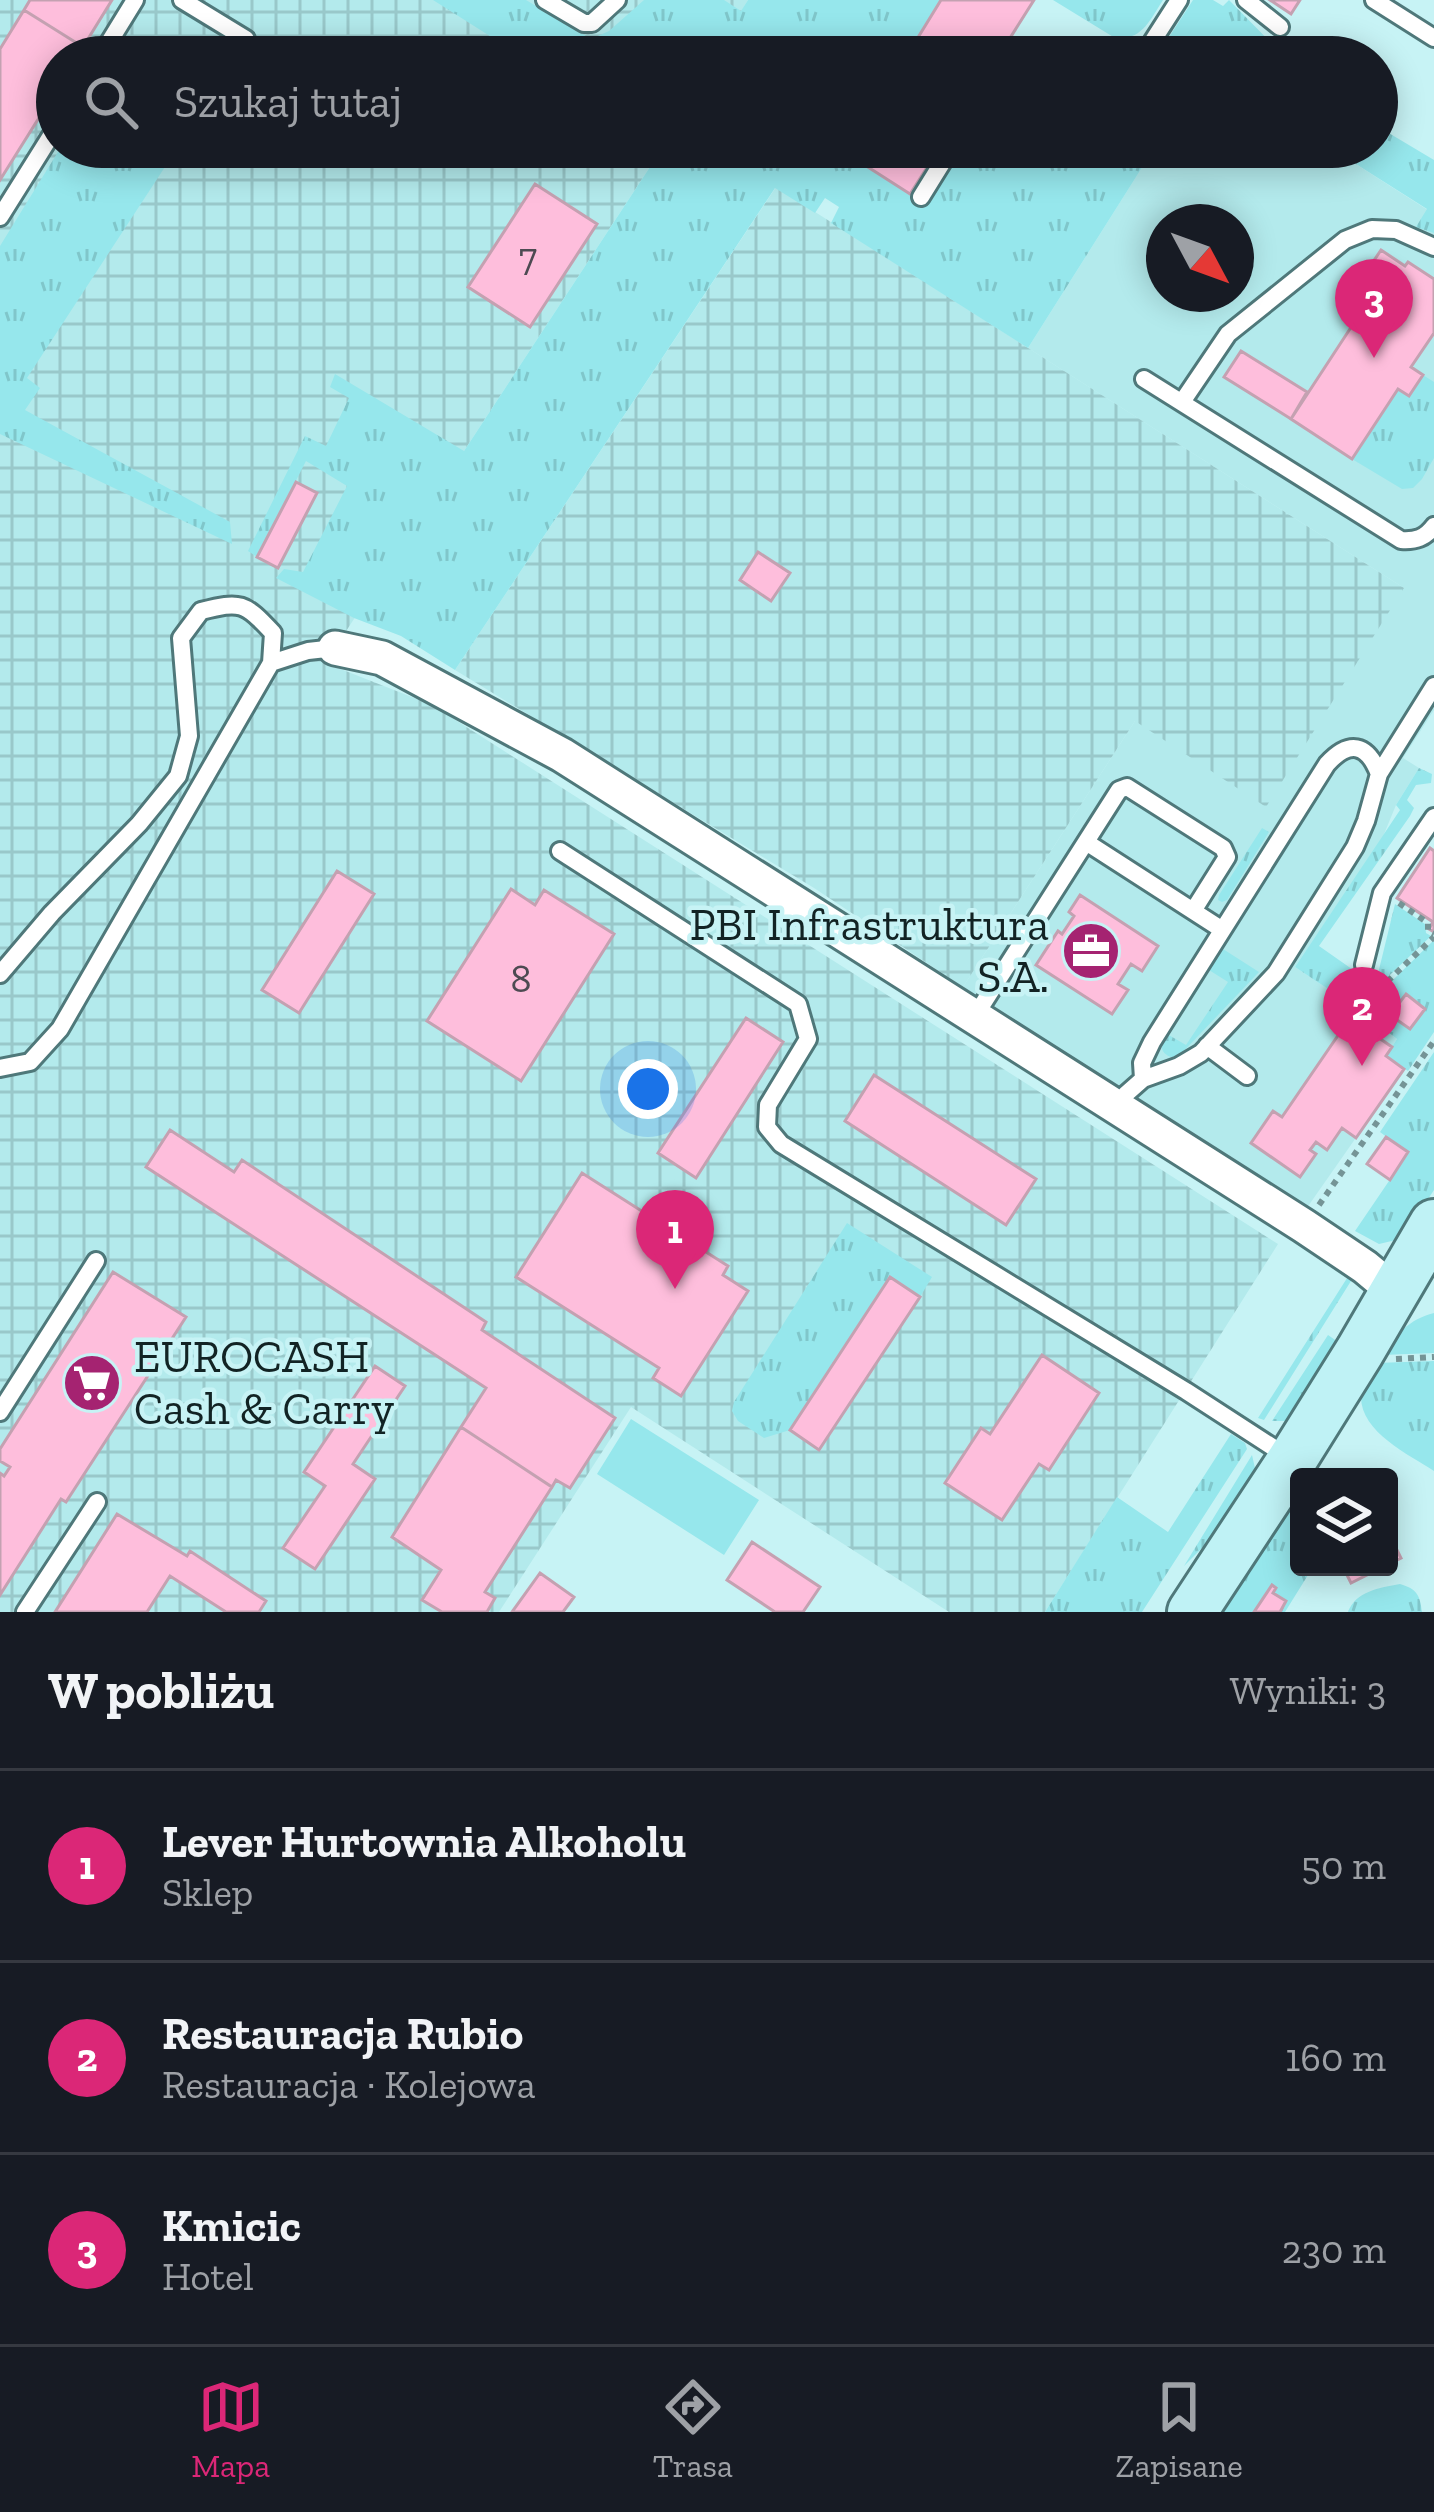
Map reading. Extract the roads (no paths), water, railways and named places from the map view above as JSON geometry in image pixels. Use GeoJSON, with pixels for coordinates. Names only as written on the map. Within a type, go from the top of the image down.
{"type":"FeatureCollection","features":[{"type":"Feature","properties":{"kind":"street"},"geometry":{"type":"LineString","coordinates":[[335,648],[382,658],[562,754],[1365,1267],[1421,1284]]}},
{"type":"Feature","properties":{"kind":"street"},"geometry":{"type":"LineString","coordinates":[[1192,1612],[1292,1460],[1421,1284],[1434,1224]]}},
{"type":"Feature","properties":{"kind":"lane"},"geometry":{"type":"LineString","coordinates":[[113,36],[135,0]]}},
{"type":"Feature","properties":{"kind":"lane"},"geometry":{"type":"LineString","coordinates":[[182,0],[241,36]]}},
{"type":"Feature","properties":{"kind":"lane"},"geometry":{"type":"LineString","coordinates":[[545,0],[592,23],[617,0]]}},
{"type":"Feature","properties":{"kind":"lane"},"geometry":{"type":"LineString","coordinates":[[1156,36],[1179,0]]}},
{"type":"Feature","properties":{"kind":"lane"},"geometry":{"type":"LineString","coordinates":[[1246,0],[1280,27]]}},
{"type":"Feature","properties":{"kind":"lane"},"geometry":{"type":"LineString","coordinates":[[1374,0],[1434,38]]}},
{"type":"Feature","properties":{"kind":"lane"},"geometry":{"type":"LineString","coordinates":[[0,217],[36,159]]}},
{"type":"Feature","properties":{"kind":"lane"},"geometry":{"type":"LineString","coordinates":[[920,197],[939,168]]}},
{"type":"Feature","properties":{"kind":"lane"},"geometry":{"type":"LineString","coordinates":[[1182,402],[1228,334],[1346,241],[1372,230],[1396,230],[1434,247]]}},
{"type":"Feature","properties":{"kind":"lane"},"geometry":{"type":"LineString","coordinates":[[1144,379],[1400,540],[1415,541],[1434,526]]}},
{"type":"Feature","properties":{"kind":"lane"},"geometry":{"type":"LineString","coordinates":[[0,974],[178,776],[189,736],[181,638],[200,611],[234,603],[254,612],[272,633],[271,663],[60,1030],[30,1062],[0,1068]]}},
{"type":"Feature","properties":{"kind":"lane"},"geometry":{"type":"LineString","coordinates":[[271,663],[308,650],[335,648]]}},
{"type":"Feature","properties":{"kind":"lane"},"geometry":{"type":"LineString","coordinates":[[1118,1107],[1143,1078],[1201,1053],[1276,973],[1355,847],[1379,774],[1434,686]]}},
{"type":"Feature","properties":{"kind":"lane"},"geometry":{"type":"LineString","coordinates":[[1143,1078],[1142,1063],[1152,1042],[1327,764],[1348,748],[1361,749],[1373,759],[1379,774]]}},
{"type":"Feature","properties":{"kind":"lane"},"geometry":{"type":"LineString","coordinates":[[974,1016],[1119,790],[1127,787],[1223,848],[1227,857],[1193,911]]}},
{"type":"Feature","properties":{"kind":"lane"},"geometry":{"type":"LineString","coordinates":[[1364,965],[1382,893],[1434,817]]}},
{"type":"Feature","properties":{"kind":"lane"},"geometry":{"type":"LineString","coordinates":[[1086,842],[1221,929]]}},
{"type":"Feature","properties":{"kind":"lane"},"geometry":{"type":"LineString","coordinates":[[560,851],[798,1004],[808,1039],[768,1105],[767,1127],[781,1144],[1292,1460]]}},
{"type":"Feature","properties":{"kind":"lane"},"geometry":{"type":"LineString","coordinates":[[1207,1046],[1247,1076]]}},
{"type":"Feature","properties":{"kind":"lane"},"geometry":{"type":"LineString","coordinates":[[0,1412],[96,1262]]}},
{"type":"Feature","properties":{"kind":"lane"},"geometry":{"type":"LineString","coordinates":[[25,1612],[97,1502]]}},
{"type":"Feature","properties":{"kind":"place","name":"Kmicic"},"geometry":{"type":"Point","coordinates":[1374,358]}},
{"type":"Feature","properties":{"kind":"place","name":"PBI Infrastruktura S.A."},"geometry":{"type":"Point","coordinates":[1091,951]}},
{"type":"Feature","properties":{"kind":"place","name":"Restauracja Rubio"},"geometry":{"type":"Point","coordinates":[1362,1066]}},
{"type":"Feature","properties":{"kind":"place","name":"Lever Hurtownia Alkoholu"},"geometry":{"type":"Point","coordinates":[675,1289]}},
{"type":"Feature","properties":{"kind":"place","name":"EUROCASH Cash & Carry"},"geometry":{"type":"Point","coordinates":[92,1383]}}]}
